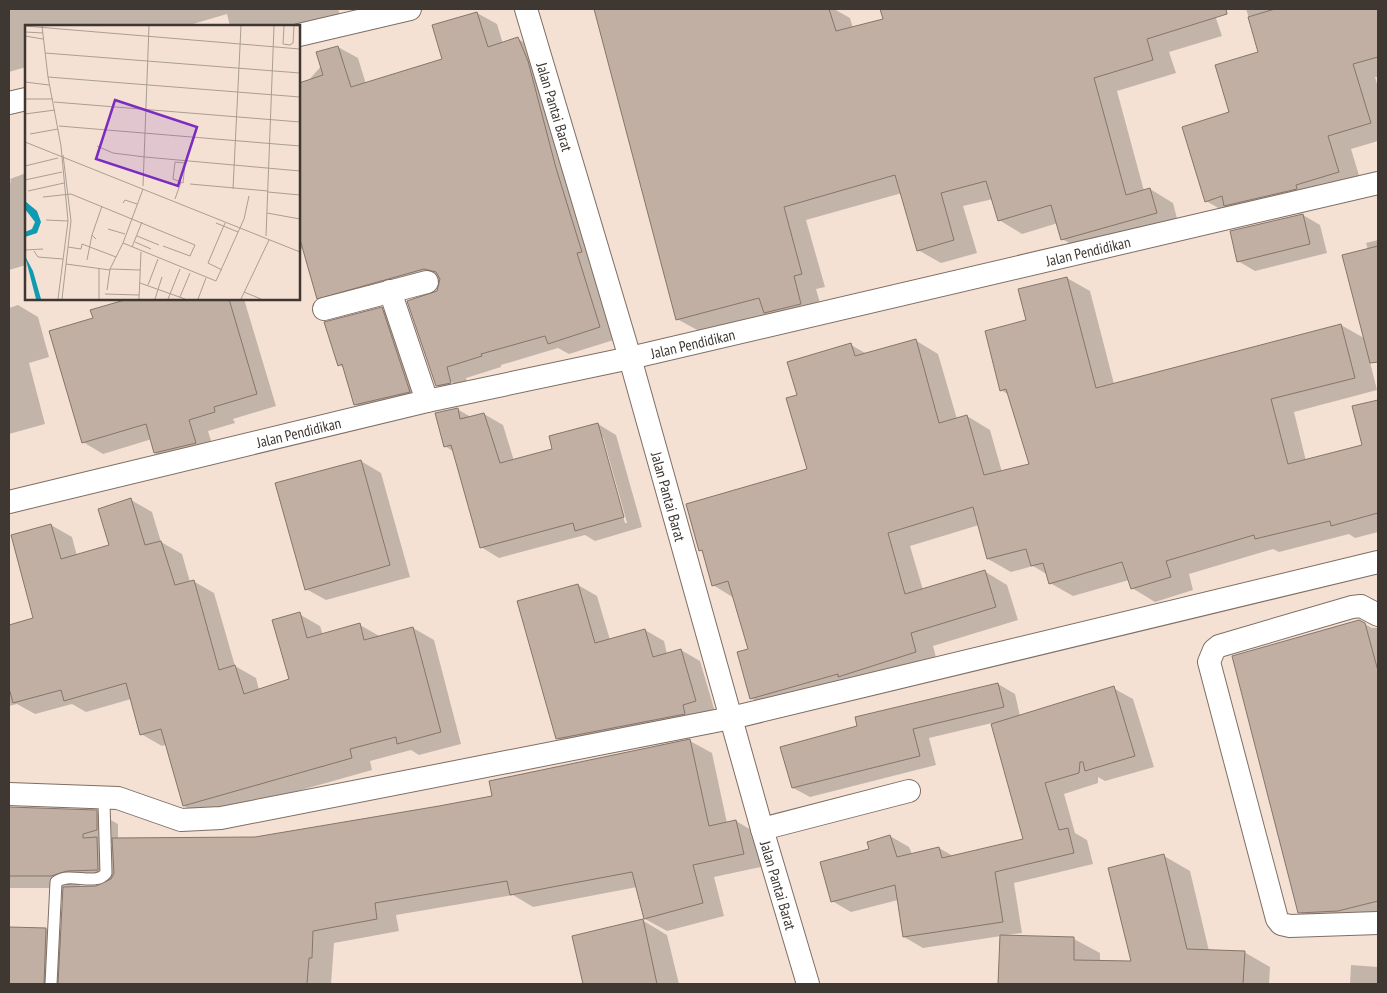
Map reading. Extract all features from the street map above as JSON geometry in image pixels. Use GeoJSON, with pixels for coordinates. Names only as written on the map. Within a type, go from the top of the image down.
{"type":"FeatureCollection","features":[{"type":"Feature","properties":{"kind":"street"},"geometry":{"type":"LineString","coordinates":[[300,35],[410,9]]}},
{"type":"Feature","properties":{"kind":"street","name":"Jalan Pantai Barat"},"geometry":{"type":"LineString","coordinates":[[526,9],[630,358],[762,829],[808,984]]}},
{"type":"Feature","properties":{"kind":"street"},"geometry":{"type":"LineString","coordinates":[[9,103],[25,99]]}},
{"type":"Feature","properties":{"kind":"street","name":"Jalan Pendidikan"},"geometry":{"type":"LineString","coordinates":[[9,502],[427,401],[630,358],[1378,184]]}},
{"type":"Feature","properties":{"kind":"street"},"geometry":{"type":"LineString","coordinates":[[324,309],[427,282]]}},
{"type":"Feature","properties":{"kind":"street"},"geometry":{"type":"LineString","coordinates":[[390,291],[427,401]]}},
{"type":"Feature","properties":{"kind":"street"},"geometry":{"type":"LineString","coordinates":[[9,794],[118,798],[181,820],[221,818],[731,718],[1378,562]]}},
{"type":"Feature","properties":{"kind":"street"},"geometry":{"type":"LineString","coordinates":[[1378,615],[1362,606],[1352,607],[1219,646],[1214,650],[1208,662],[1277,919],[1281,924],[1290,926],[1378,923]]}},
{"type":"Feature","properties":{"kind":"street"},"geometry":{"type":"LineString","coordinates":[[762,829],[909,791]]}},
{"type":"Feature","properties":{"kind":"lane"},"geometry":{"type":"LineString","coordinates":[[51,984],[56,882],[62,878],[100,878],[106,873],[104,802],[52,796]]}},
{"type":"Feature","properties":{"kind":"building"},"geometry":{"type":"Polygon","coordinates":[[[594,9],[829,9],[836,31],[883,19],[880,9],[1226,9],[1227,14],[1147,39],[1153,60],[1094,78],[1126,195],[1150,188],[1157,213],[1061,240],[1051,205],[998,221],[986,181],[941,193],[954,240],[917,251],[895,175],[784,207],[802,274],[794,276],[801,304],[764,313],[759,298],[676,320],[594,9]]]}},
{"type":"Feature","properties":{"kind":"building"},"geometry":{"type":"Polygon","coordinates":[[[1275,9],[1378,9],[1378,57],[1353,64],[1371,123],[1328,136],[1339,172],[1296,185],[1297,189],[1224,206],[1222,196],[1205,202],[1182,127],[1229,112],[1215,65],[1258,52],[1248,17],[1275,9]]]}},
{"type":"Feature","properties":{"kind":"building"},"geometry":{"type":"Polygon","coordinates":[[[477,12],[488,47],[518,37],[528,61],[556,168],[582,252],[577,253],[600,327],[548,344],[545,336],[481,354],[482,356],[447,367],[451,383],[436,386],[407,301],[437,291],[440,279],[436,272],[424,269],[317,299],[300,240],[300,83],[323,75],[316,52],[338,46],[351,87],[442,59],[432,25],[477,12]]]}},
{"type":"Feature","properties":{"kind":"building"},"geometry":{"type":"Polygon","coordinates":[[[1303,214],[1310,244],[1237,262],[1230,231],[1303,214]]]}},
{"type":"Feature","properties":{"kind":"building"},"geometry":{"type":"Polygon","coordinates":[[[1378,246],[1378,362],[1370,363],[1342,255],[1378,246]]]}},
{"type":"Feature","properties":{"kind":"building"},"geometry":{"type":"Polygon","coordinates":[[[1067,277],[1096,388],[1341,324],[1355,378],[1271,399],[1288,464],[1362,445],[1352,406],[1378,400],[1378,513],[1331,526],[1330,521],[1255,539],[1254,535],[1166,561],[1171,577],[1131,589],[1122,562],[1049,584],[1043,563],[1031,566],[1026,549],[987,559],[973,507],[888,533],[905,594],[985,570],[996,607],[911,633],[916,652],[838,677],[838,674],[750,699],[737,652],[748,649],[728,581],[712,586],[702,550],[699,551],[686,504],[807,469],[786,398],[797,395],[787,362],[851,343],[855,356],[916,339],[939,423],[967,415],[984,475],[1029,464],[1006,389],[1000,391],[985,331],[1026,320],[1018,289],[1067,277]]]}},
{"type":"Feature","properties":{"kind":"building"},"geometry":{"type":"Polygon","coordinates":[[[125,300],[229,300],[257,394],[214,407],[215,412],[189,420],[196,443],[154,453],[146,424],[82,443],[49,331],[93,318],[90,310],[125,300]]]}},
{"type":"Feature","properties":{"kind":"building"},"geometry":{"type":"Polygon","coordinates":[[[382,307],[410,392],[354,405],[342,364],[338,366],[324,322],[382,307]]]}},
{"type":"Feature","properties":{"kind":"building"},"geometry":{"type":"Polygon","coordinates":[[[458,408],[460,419],[484,413],[500,463],[552,449],[549,436],[598,423],[624,517],[575,531],[573,523],[480,548],[451,445],[444,447],[435,413],[458,408]]]}},
{"type":"Feature","properties":{"kind":"building"},"geometry":{"type":"Polygon","coordinates":[[[361,460],[390,565],[305,590],[275,483],[361,460]]]}},
{"type":"Feature","properties":{"kind":"building"},"geometry":{"type":"Polygon","coordinates":[[[131,498],[145,545],[161,541],[175,585],[194,580],[219,670],[235,665],[244,694],[289,679],[272,620],[300,612],[307,638],[360,623],[364,640],[413,627],[441,732],[397,744],[396,737],[350,749],[352,758],[183,806],[161,729],[140,735],[126,683],[64,701],[61,690],[13,703],[9,688],[9,625],[33,618],[11,535],[51,524],[61,559],[109,545],[98,509],[131,498]]]}},
{"type":"Feature","properties":{"kind":"building"},"geometry":{"type":"Polygon","coordinates":[[[578,584],[595,643],[645,629],[653,657],[681,649],[696,701],[683,705],[685,714],[556,739],[517,601],[578,584]]]}},
{"type":"Feature","properties":{"kind":"building"},"geometry":{"type":"Polygon","coordinates":[[[1359,620],[1365,623],[1378,671],[1378,901],[1338,911],[1298,913],[1232,656],[1359,620]]]}},
{"type":"Feature","properties":{"kind":"building"},"geometry":{"type":"Polygon","coordinates":[[[998,683],[1004,707],[913,729],[920,756],[792,788],[780,747],[857,726],[855,717],[998,683]]]}},
{"type":"Feature","properties":{"kind":"building"},"geometry":{"type":"Polygon","coordinates":[[[1114,686],[1135,756],[1085,771],[1083,762],[1080,762],[1079,773],[1045,783],[1059,830],[1068,828],[1074,853],[995,872],[1003,922],[903,937],[895,885],[831,902],[820,862],[869,849],[867,842],[890,835],[897,857],[939,847],[942,858],[1023,839],[991,724],[1114,686]]]}},
{"type":"Feature","properties":{"kind":"building"},"geometry":{"type":"Polygon","coordinates":[[[690,739],[709,826],[736,820],[744,854],[693,865],[703,903],[644,919],[632,872],[510,895],[507,881],[375,903],[377,919],[313,931],[312,958],[309,958],[307,984],[58,984],[63,887],[96,886],[111,879],[114,873],[112,838],[255,837],[439,806],[492,796],[489,781],[690,739]]]}},
{"type":"Feature","properties":{"kind":"building"},"geometry":{"type":"Polygon","coordinates":[[[9,807],[97,810],[97,830],[83,834],[83,838],[97,837],[98,870],[67,871],[51,876],[9,876],[9,807]]]}},
{"type":"Feature","properties":{"kind":"building"},"geometry":{"type":"Polygon","coordinates":[[[1164,854],[1187,949],[1245,951],[1243,984],[998,984],[1000,935],[1074,937],[1074,960],[1131,961],[1108,868],[1164,854]]]}},
{"type":"Feature","properties":{"kind":"building"},"geometry":{"type":"Polygon","coordinates":[[[643,919],[657,984],[583,984],[572,936],[643,919]]]}},
{"type":"Feature","properties":{"kind":"building"},"geometry":{"type":"Polygon","coordinates":[[[9,927],[46,928],[44,984],[9,984],[9,927]]]}}]}
